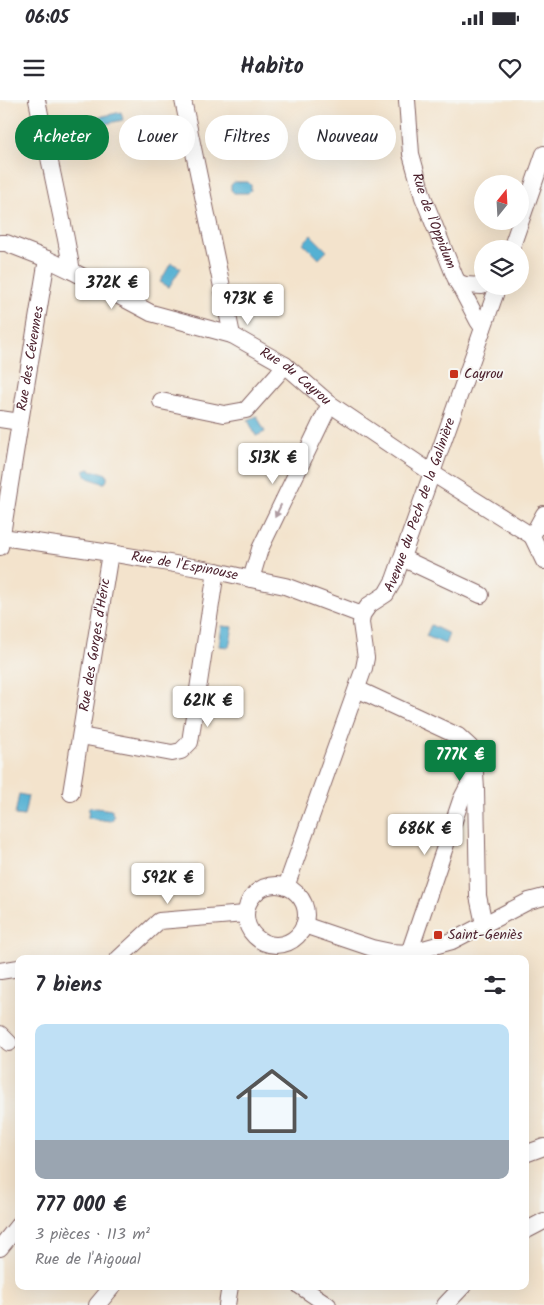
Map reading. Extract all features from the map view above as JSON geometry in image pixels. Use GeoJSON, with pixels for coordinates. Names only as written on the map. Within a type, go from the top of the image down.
{"type":"FeatureCollection","features":[{"type":"Feature","properties":{"kind":"street"},"geometry":{"type":"LineString","coordinates":[[37,100],[72,270]]}},
{"type":"Feature","properties":{"kind":"street"},"geometry":{"type":"LineString","coordinates":[[183,100],[232,335]]}},
{"type":"Feature","properties":{"kind":"street","name":"Rue de l'Oppidum"},"geometry":{"type":"LineString","coordinates":[[407,100],[411,154],[423,197],[457,282],[483,328]]}},
{"type":"Feature","properties":{"kind":"street"},"geometry":{"type":"LineString","coordinates":[[514,240],[544,154]]}},
{"type":"Feature","properties":{"kind":"street","name":"Rue du Cayrou"},"geometry":{"type":"LineString","coordinates":[[0,243],[6,243],[72,270],[151,313],[232,335],[285,364],[330,404],[432,473],[532,536]]}},
{"type":"Feature","properties":{"kind":"street","name":"Rue des Cévennes"},"geometry":{"type":"LineString","coordinates":[[1,542],[48,259]]}},
{"type":"Feature","properties":{"kind":"street","name":"Rue de l'Oppidum"},"geometry":{"type":"LineString","coordinates":[[457,282],[474,286]]}},
{"type":"Feature","properties":{"kind":"street","name":"Avenue du Pech de la Galinière"},"geometry":{"type":"LineString","coordinates":[[362,615],[369,606],[386,594],[394,580],[495,295]]}},
{"type":"Feature","properties":{"kind":"street"},"geometry":{"type":"LineString","coordinates":[[161,401],[224,414],[246,410],[285,364]]}},
{"type":"Feature","properties":{"kind":"street"},"geometry":{"type":"LineString","coordinates":[[251,579],[260,549],[330,404]]}},
{"type":"Feature","properties":{"kind":"street"},"geometry":{"type":"LineString","coordinates":[[0,419],[20,422]]}},
{"type":"Feature","properties":{"kind":"street"},"geometry":{"type":"LineString","coordinates":[[544,514],[532,536],[544,561]]}},
{"type":"Feature","properties":{"kind":"street","name":"Rue de l'Espinouse"},"geometry":{"type":"LineString","coordinates":[[1,542],[110,554],[216,571],[285,586],[362,615]]}},
{"type":"Feature","properties":{"kind":"street","name":"Rue des Gorges d'Héric"},"geometry":{"type":"LineString","coordinates":[[71,793],[110,554]]}},
{"type":"Feature","properties":{"kind":"street"},"geometry":{"type":"LineString","coordinates":[[402,558],[481,595]]}},
{"type":"Feature","properties":{"kind":"street"},"geometry":{"type":"LineString","coordinates":[[81,736],[172,752],[181,751],[190,742],[216,571]]}},
{"type":"Feature","properties":{"kind":"street"},"geometry":{"type":"LineString","coordinates":[[286,887],[364,668],[366,658],[361,623],[362,615]]}},
{"type":"Feature","properties":{"kind":"street"},"geometry":{"type":"LineString","coordinates":[[357,689],[458,736],[470,747],[475,773],[478,896],[484,924]]}},
{"type":"Feature","properties":{"kind":"street"},"geometry":{"type":"LineString","coordinates":[[409,953],[461,800],[475,773]]}},
{"type":"Feature","properties":{"kind":"street"},"geometry":{"type":"LineString","coordinates":[[277,885],[286,887],[301,898],[306,916],[300,934],[292,941],[272,952],[250,931],[246,914],[252,896],[259,890],[277,885]]}},
{"type":"Feature","properties":{"kind":"street"},"geometry":{"type":"LineString","coordinates":[[304,925],[372,948],[409,953],[452,941],[529,901],[544,897]]}},
{"type":"Feature","properties":{"kind":"street"},"geometry":{"type":"LineString","coordinates":[[122,955],[159,921],[246,914]]}},
{"type":"Feature","properties":{"kind":"street"},"geometry":{"type":"LineString","coordinates":[[0,972],[15,969]]}},
{"type":"Feature","properties":{"kind":"street"},"geometry":{"type":"LineString","coordinates":[[529,1153],[544,1147]]}},
{"type":"Feature","properties":{"kind":"street"},"geometry":{"type":"LineString","coordinates":[[529,1230],[544,1221]]}},
{"type":"Feature","properties":{"kind":"street"},"geometry":{"type":"LineString","coordinates":[[0,1248],[15,1229]]}},
{"type":"Feature","properties":{"kind":"street"},"geometry":{"type":"LineString","coordinates":[[97,1305],[110,1290]]}},
{"type":"Feature","properties":{"kind":"street"},"geometry":{"type":"LineString","coordinates":[[227,1305],[229,1290]]}},
{"type":"Feature","properties":{"kind":"street"},"geometry":{"type":"LineString","coordinates":[[306,1290],[328,1305]]}},
{"type":"Feature","properties":{"kind":"street"},"geometry":{"type":"LineString","coordinates":[[445,1305],[459,1290]]}},
{"type":"Feature","properties":{"kind":"water"},"geometry":{"type":"Polygon","coordinates":[[[121,112],[122,115],[119,115],[119,121],[109,123],[108,115],[121,112]]]}},
{"type":"Feature","properties":{"kind":"water"},"geometry":{"type":"Polygon","coordinates":[[[234,182],[248,182],[251,185],[251,190],[248,193],[234,193],[231,190],[231,185],[234,182]]]}},
{"type":"Feature","properties":{"kind":"water"},"geometry":{"type":"Polygon","coordinates":[[[311,235],[327,251],[319,259],[303,243],[311,235]]]}},
{"type":"Feature","properties":{"kind":"water"},"geometry":{"type":"Polygon","coordinates":[[[171,263],[181,268],[169,287],[160,282],[171,263]]]}},
{"type":"Feature","properties":{"kind":"water"},"geometry":{"type":"Polygon","coordinates":[[[257,416],[265,432],[256,436],[248,420],[257,416]]]}},
{"type":"Feature","properties":{"kind":"water"},"geometry":{"type":"Polygon","coordinates":[[[89,469],[107,475],[105,483],[88,477],[84,471],[89,469]]]}},
{"type":"Feature","properties":{"kind":"water"},"geometry":{"type":"Polygon","coordinates":[[[431,625],[449,634],[445,644],[426,636],[431,625]]]}},
{"type":"Feature","properties":{"kind":"water"},"geometry":{"type":"Polygon","coordinates":[[[222,626],[233,627],[229,647],[219,646],[222,626]]]}},
{"type":"Feature","properties":{"kind":"water"},"geometry":{"type":"Polygon","coordinates":[[[19,794],[28,796],[24,816],[15,815],[19,794]]]}},
{"type":"Feature","properties":{"kind":"water"},"geometry":{"type":"Polygon","coordinates":[[[89,807],[112,810],[113,819],[110,821],[88,818],[89,807]]]}},
{"type":"Feature","properties":{"kind":"place","name":"Cayrou"},"geometry":{"type":"Point","coordinates":[454,374]}},
{"type":"Feature","properties":{"kind":"place","name":"Saint-Geniès"},"geometry":{"type":"Point","coordinates":[438,935]}}]}
